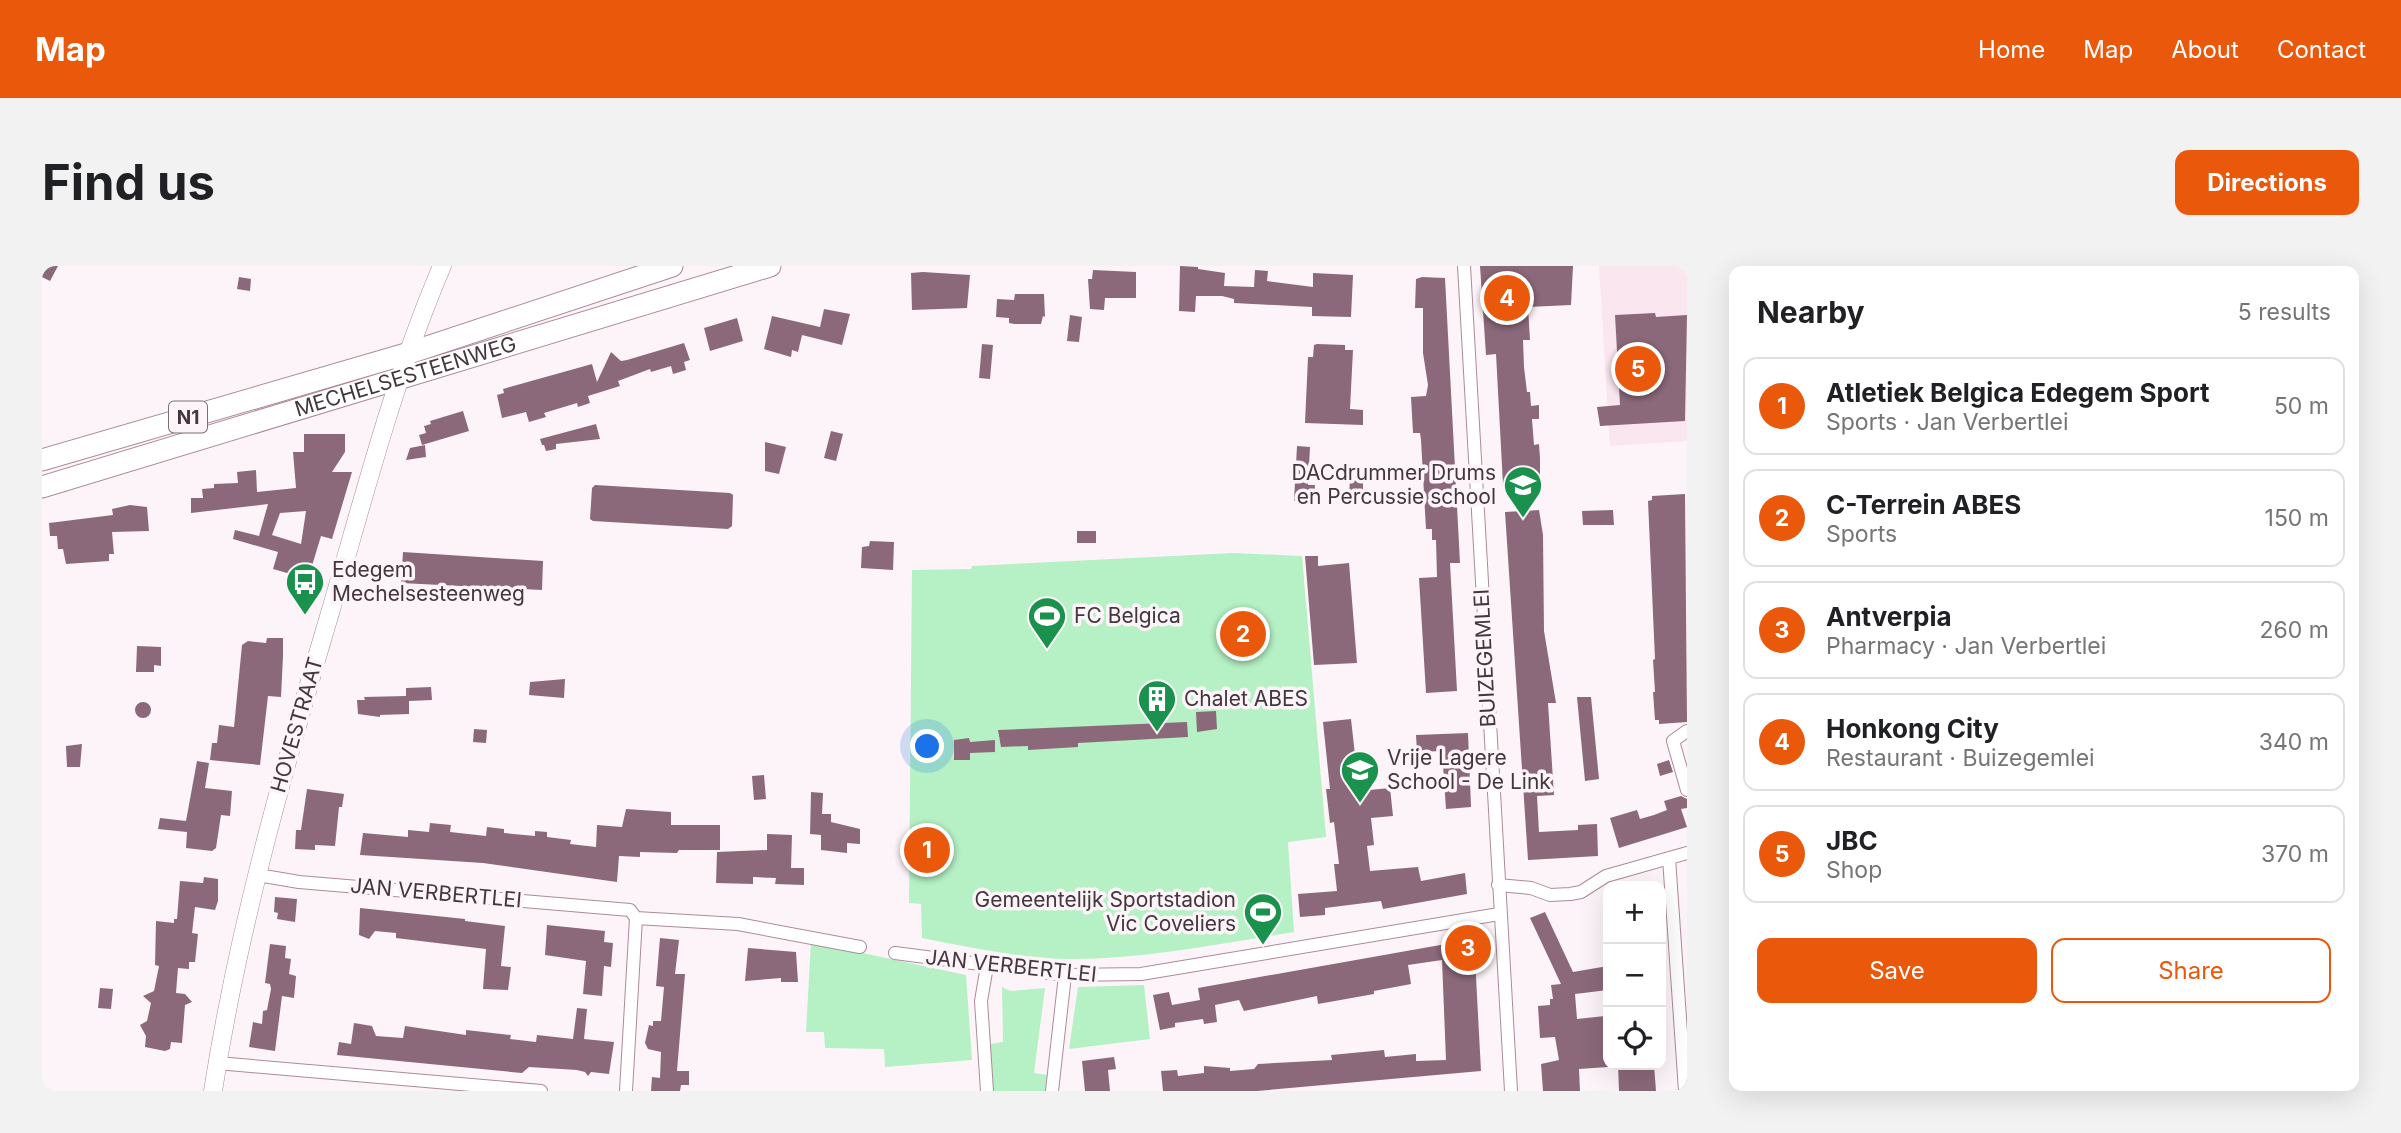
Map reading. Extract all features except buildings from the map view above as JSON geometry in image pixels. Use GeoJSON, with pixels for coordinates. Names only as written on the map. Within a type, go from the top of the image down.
{"type":"FeatureCollection","features":[{"type":"Feature","properties":{"kind":"main road","name":"MECHELSESTEENWEG"},"geometry":{"type":"LineString","coordinates":[[42,487],[404,366],[672,266]]}},
{"type":"Feature","properties":{"kind":"main road","name":"MECHELSESTEENWEG"},"geometry":{"type":"LineString","coordinates":[[42,460],[404,366],[454,360],[769,266]]}},
{"type":"Feature","properties":{"kind":"street","name":"HOVESTRAAT"},"geometry":{"type":"LineString","coordinates":[[213,1091],[232,981],[291,741],[404,366],[442,266]]}},
{"type":"Feature","properties":{"kind":"street","name":"BUIZEGEMLEI"},"geometry":{"type":"LineString","coordinates":[[1464,266],[1511,1091]]}},
{"type":"Feature","properties":{"kind":"street"},"geometry":{"type":"LineString","coordinates":[[1687,731],[1673,741],[1687,790]]}},
{"type":"Feature","properties":{"kind":"street"},"geometry":{"type":"LineString","coordinates":[[1498,886],[1531,888],[1550,895],[1570,894],[1581,892],[1606,876],[1687,853]]}},
{"type":"Feature","properties":{"kind":"street"},"geometry":{"type":"LineString","coordinates":[[1668,859],[1685,1039],[1685,1091]]}},
{"type":"Feature","properties":{"kind":"street","name":"JAN VERBERTLEI"},"geometry":{"type":"LineString","coordinates":[[258,875],[299,881],[630,909],[636,918],[738,924],[860,947]]}},
{"type":"Feature","properties":{"kind":"street","name":"JAN VERBERTLEI"},"geometry":{"type":"LineString","coordinates":[[895,953],[1065,975],[1141,974],[1499,914]]}},
{"type":"Feature","properties":{"kind":"street"},"geometry":{"type":"LineString","coordinates":[[626,1091],[636,918]]}},
{"type":"Feature","properties":{"kind":"street"},"geometry":{"type":"LineString","coordinates":[[987,967],[981,1001],[987,1091]]}},
{"type":"Feature","properties":{"kind":"street"},"geometry":{"type":"LineString","coordinates":[[1052,1091],[1065,975]]}},
{"type":"Feature","properties":{"kind":"street"},"geometry":{"type":"LineString","coordinates":[[217,1063],[541,1091]]}},
{"type":"Feature","properties":{"kind":"shaded area"},"geometry":{"type":"Polygon","coordinates":[[[1599,266],[1687,266],[1687,441],[1610,446],[1599,266]]]}},
{"type":"Feature","properties":{"kind":"green space"},"geometry":{"type":"Polygon","coordinates":[[[1234,553],[1302,556],[1326,837],[1288,842],[1294,932],[1180,950],[1094,959],[1029,957],[922,938],[921,904],[909,903],[912,570],[971,569],[972,566],[1234,553]]]}},
{"type":"Feature","properties":{"kind":"green space"},"geometry":{"type":"Polygon","coordinates":[[[811,942],[966,975],[972,1060],[885,1067],[884,1049],[825,1048],[824,1032],[806,1032],[811,942]]]}},
{"type":"Feature","properties":{"kind":"green space"},"geometry":{"type":"Polygon","coordinates":[[[1144,985],[1150,1039],[1069,1049],[1078,987],[1144,985]]]}},
{"type":"Feature","properties":{"kind":"green space"},"geometry":{"type":"Polygon","coordinates":[[[1002,987],[1011,991],[1045,988],[1034,1073],[1048,1075],[1047,1091],[993,1091],[990,1044],[1003,1042],[1002,987]]]}},
{"type":"Feature","properties":{"kind":"place","name":"Honkong City"},"geometry":{"type":"Point","coordinates":[1507,298]}},
{"type":"Feature","properties":{"kind":"place","name":"JBC"},"geometry":{"type":"Point","coordinates":[1638,369]}},
{"type":"Feature","properties":{"kind":"place","name":"DACdrummer Drums en Percussie school"},"geometry":{"type":"Point","coordinates":[1523,519]}},
{"type":"Feature","properties":{"kind":"place","name":"Edegem Mechelsesteenweg"},"geometry":{"type":"Point","coordinates":[305,616]}},
{"type":"Feature","properties":{"kind":"place","name":"C-Terrein ABES"},"geometry":{"type":"Point","coordinates":[1243,634]}},
{"type":"Feature","properties":{"kind":"place","name":"FC Belgica"},"geometry":{"type":"Point","coordinates":[1047,650]}},
{"type":"Feature","properties":{"kind":"place","name":"Chalet ABES"},"geometry":{"type":"Point","coordinates":[1157,733]}},
{"type":"Feature","properties":{"kind":"place","name":"Vrije Lagere School - De Link"},"geometry":{"type":"Point","coordinates":[1360,804]}},
{"type":"Feature","properties":{"kind":"place","name":"Atletiek Belgica Edegem Sport"},"geometry":{"type":"Point","coordinates":[927,850]}},
{"type":"Feature","properties":{"kind":"place","name":"Gemeentelijk Sportstadion Vic Coveliers"},"geometry":{"type":"Point","coordinates":[1263,946]}},
{"type":"Feature","properties":{"kind":"place","name":"Antverpia"},"geometry":{"type":"Point","coordinates":[1468,948]}}]}
